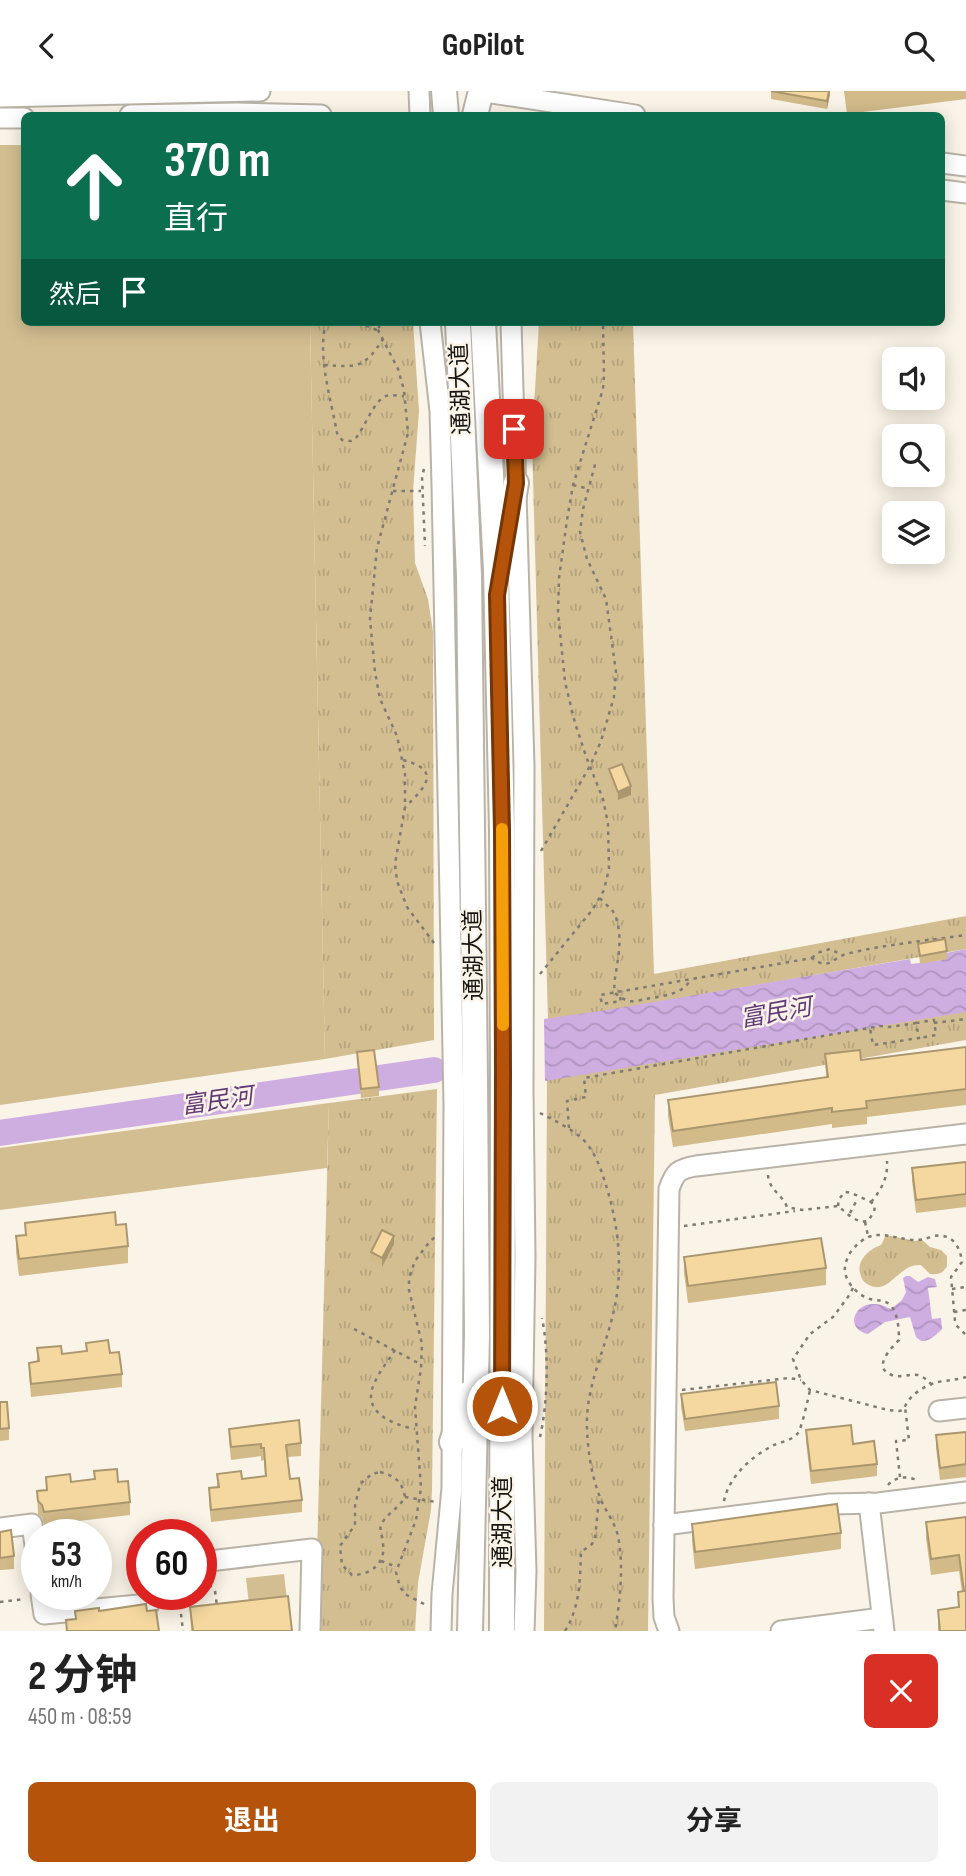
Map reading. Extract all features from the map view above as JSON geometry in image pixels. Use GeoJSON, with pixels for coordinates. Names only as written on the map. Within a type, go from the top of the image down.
{"type":"FeatureCollection","features":[{"type":"Feature","properties":{"kind":"main road"},"geometry":{"type":"LineString","coordinates":[[444,91],[446,112]]}},
{"type":"Feature","properties":{"kind":"main road"},"geometry":{"type":"LineString","coordinates":[[477,112],[490,92]]}},
{"type":"Feature","properties":{"kind":"main road","name":"通湖大道"},"geometry":{"type":"LineString","coordinates":[[484,326],[497,595],[502,843],[502,1631]]}},
{"type":"Feature","properties":{"kind":"main road","name":"通湖大道"},"geometry":{"type":"LineString","coordinates":[[457,327],[469,576],[475,1080],[476,1371],[470,1631]]}},
{"type":"Feature","properties":{"kind":"main road"},"geometry":{"type":"LineString","coordinates":[[497,595],[516,483]]}},
{"type":"Feature","properties":{"kind":"main road"},"geometry":{"type":"LineString","coordinates":[[452,1442],[476,1371]]}},
{"type":"Feature","properties":{"kind":"main road"},"geometry":{"type":"LineString","coordinates":[[503,1571],[523,1631]]}},
{"type":"Feature","properties":{"kind":"street"},"geometry":{"type":"LineString","coordinates":[[0,97],[260,91]]}},
{"type":"Feature","properties":{"kind":"street"},"geometry":{"type":"LineString","coordinates":[[419,91],[420,112]]}},
{"type":"Feature","properties":{"kind":"street"},"geometry":{"type":"LineString","coordinates":[[490,92],[503,112]]}},
{"type":"Feature","properties":{"kind":"street"},"geometry":{"type":"LineString","coordinates":[[490,92],[616,112]]}},
{"type":"Feature","properties":{"kind":"street"},"geometry":{"type":"LineString","coordinates":[[0,118],[21,118]]}},
{"type":"Feature","properties":{"kind":"street"},"geometry":{"type":"LineString","coordinates":[[945,163],[966,166]]}},
{"type":"Feature","properties":{"kind":"street"},"geometry":{"type":"LineString","coordinates":[[945,190],[966,193]]}},
{"type":"Feature","properties":{"kind":"street"},"geometry":{"type":"LineString","coordinates":[[430,326],[440,411],[446,604],[454,1104],[452,1488],[441,1631]]}},
{"type":"Feature","properties":{"kind":"street"},"geometry":{"type":"LineString","coordinates":[[512,326],[524,766],[522,1437],[526,1571],[523,1631]]}},
{"type":"Feature","properties":{"kind":"street"},"geometry":{"type":"LineString","coordinates":[[669,1631],[664,1617],[668,1228],[669,1189],[676,1173],[684,1168],[966,1134]]}},
{"type":"Feature","properties":{"kind":"street"},"geometry":{"type":"LineString","coordinates":[[939,1411],[966,1408]]}},
{"type":"Feature","properties":{"kind":"street"},"geometry":{"type":"LineString","coordinates":[[664,1525],[830,1504],[869,1503],[966,1492]]}},
{"type":"Feature","properties":{"kind":"street"},"geometry":{"type":"LineString","coordinates":[[781,1631],[883,1625],[869,1503]]}},
{"type":"Feature","properties":{"kind":"street"},"geometry":{"type":"LineString","coordinates":[[0,1528],[21,1525]]}},
{"type":"Feature","properties":{"kind":"street"},"geometry":{"type":"LineString","coordinates":[[217,1560],[312,1549],[310,1631]]}},
{"type":"Feature","properties":{"kind":"street"},"geometry":{"type":"LineString","coordinates":[[44,1610],[44,1614],[86,1610]]}},
{"type":"Feature","properties":{"kind":"path"},"geometry":{"type":"LineString","coordinates":[[325,326],[322,342],[324,365],[337,433],[342,440],[355,439],[384,397],[405,396]]}},
{"type":"Feature","properties":{"kind":"path"},"geometry":{"type":"LineString","coordinates":[[367,326],[379,331]]}},
{"type":"Feature","properties":{"kind":"path"},"geometry":{"type":"LineString","coordinates":[[376,326],[398,369],[405,396],[408,433],[377,548],[370,618],[374,672],[380,699],[397,736],[403,759],[405,807],[395,864],[397,881],[407,907],[437,947]]}},
{"type":"Feature","properties":{"kind":"path"},"geometry":{"type":"LineString","coordinates":[[379,326],[379,331]]}},
{"type":"Feature","properties":{"kind":"path"},"geometry":{"type":"LineString","coordinates":[[533,982],[593,909],[604,890],[609,869],[608,824],[603,799],[575,723],[565,683],[558,612],[559,578],[573,485],[603,389],[603,326]]}},
{"type":"Feature","properties":{"kind":"path"},"geometry":{"type":"LineString","coordinates":[[324,365],[362,364],[383,339]]}},
{"type":"Feature","properties":{"kind":"path"},"geometry":{"type":"LineString","coordinates":[[540,853],[590,766],[601,741],[614,697],[616,672],[606,599],[587,559],[580,532],[580,522],[596,461]]}},
{"type":"Feature","properties":{"kind":"path"},"geometry":{"type":"LineString","coordinates":[[573,485],[589,489]]}},
{"type":"Feature","properties":{"kind":"path"},"geometry":{"type":"LineString","coordinates":[[393,491],[423,491]]}},
{"type":"Feature","properties":{"kind":"path"},"geometry":{"type":"LineString","coordinates":[[403,759],[419,765],[428,778],[421,792],[405,807]]}},
{"type":"Feature","properties":{"kind":"path"},"geometry":{"type":"LineString","coordinates":[[600,898],[612,910],[619,936],[617,968],[613,981],[615,993],[628,1001],[670,994],[688,985],[691,978]]}},
{"type":"Feature","properties":{"kind":"path"},"geometry":{"type":"LineString","coordinates":[[812,958],[818,963],[826,964],[842,955],[885,946],[966,935]]}},
{"type":"Feature","properties":{"kind":"path"},"geometry":{"type":"LineString","coordinates":[[621,997],[621,1001],[602,1004],[600,995],[812,958],[817,953],[830,949],[842,955]]}},
{"type":"Feature","properties":{"kind":"path"},"geometry":{"type":"LineString","coordinates":[[934,1023],[966,1019]]}},
{"type":"Feature","properties":{"kind":"path"},"geometry":{"type":"LineString","coordinates":[[569,1128],[567,1101],[586,1097],[584,1078],[880,1026],[934,1020],[936,1035],[873,1045],[870,1028]]}},
{"type":"Feature","properties":{"kind":"path"},"geometry":{"type":"LineString","coordinates":[[916,1023],[919,1038]]}},
{"type":"Feature","properties":{"kind":"path"},"geometry":{"type":"LineString","coordinates":[[534,1111],[569,1128],[587,1144],[597,1159],[617,1231],[620,1266],[615,1308],[593,1374],[587,1407],[589,1452],[594,1481],[617,1534],[620,1587],[615,1631]]}},
{"type":"Feature","properties":{"kind":"path"},"geometry":{"type":"LineString","coordinates":[[871,1202],[882,1188],[887,1171],[886,1144]]}},
{"type":"Feature","properties":{"kind":"path"},"geometry":{"type":"LineString","coordinates":[[766,1158],[771,1187],[782,1197],[787,1207],[802,1210]]}},
{"type":"Feature","properties":{"kind":"path"},"geometry":{"type":"LineString","coordinates":[[838,1206],[839,1199],[845,1192],[871,1202],[875,1206],[874,1212],[865,1222]]}},
{"type":"Feature","properties":{"kind":"path"},"geometry":{"type":"LineString","coordinates":[[849,1215],[858,1198]]}},
{"type":"Feature","properties":{"kind":"path"},"geometry":{"type":"LineString","coordinates":[[668,1228],[838,1206],[854,1219],[865,1222]]}},
{"type":"Feature","properties":{"kind":"path"},"geometry":{"type":"LineString","coordinates":[[865,1222],[869,1236]]}},
{"type":"Feature","properties":{"kind":"path"},"geometry":{"type":"LineString","coordinates":[[427,1606],[405,1594],[397,1580],[397,1567],[416,1520],[419,1499],[420,1465],[415,1407],[422,1365],[422,1344],[409,1290],[409,1278],[415,1261],[430,1241],[445,1230]]}},
{"type":"Feature","properties":{"kind":"path"},"geometry":{"type":"LineString","coordinates":[[932,1384],[915,1374],[895,1376],[885,1369],[885,1355],[899,1340],[894,1309],[888,1303],[865,1297],[853,1288],[845,1274],[850,1251],[869,1236],[886,1235],[915,1241],[939,1236],[948,1238],[958,1246],[962,1262],[951,1277],[956,1325],[966,1335]]}},
{"type":"Feature","properties":{"kind":"path"},"geometry":{"type":"LineString","coordinates":[[952,1289],[966,1287]]}},
{"type":"Feature","properties":{"kind":"path"},"geometry":{"type":"LineString","coordinates":[[853,1288],[840,1309],[810,1334],[793,1359],[800,1380],[810,1391],[888,1410],[900,1411],[905,1407]]}},
{"type":"Feature","properties":{"kind":"path"},"geometry":{"type":"LineString","coordinates":[[954,1312],[966,1310]]}},
{"type":"Feature","properties":{"kind":"path"},"geometry":{"type":"LineString","coordinates":[[354,1329],[422,1365]]}},
{"type":"Feature","properties":{"kind":"path"},"geometry":{"type":"LineString","coordinates":[[395,1350],[373,1385],[374,1408],[390,1422],[400,1427],[416,1429]]}},
{"type":"Feature","properties":{"kind":"path"},"geometry":{"type":"LineString","coordinates":[[900,1477],[896,1441],[909,1440],[905,1407],[907,1401],[932,1384],[966,1377]]}},
{"type":"Feature","properties":{"kind":"path"},"geometry":{"type":"LineString","coordinates":[[666,1392],[789,1378],[800,1380]]}},
{"type":"Feature","properties":{"kind":"path"},"geometry":{"type":"LineString","coordinates":[[721,1518],[727,1487],[734,1477],[761,1452],[793,1438],[799,1432],[810,1391]]}},
{"type":"Feature","properties":{"kind":"path"},"geometry":{"type":"LineString","coordinates":[[380,1472],[391,1475],[399,1481],[404,1497],[382,1523],[380,1529],[384,1549],[381,1561],[372,1570],[352,1575],[342,1565],[340,1546],[355,1525],[360,1484],[372,1474],[380,1472]]}},
{"type":"Feature","properties":{"kind":"path"},"geometry":{"type":"LineString","coordinates":[[565,1631],[576,1605],[580,1582],[580,1552],[595,1539],[600,1495]]}},
{"type":"Feature","properties":{"kind":"path"},"geometry":{"type":"LineString","coordinates":[[404,1497],[441,1502]]}},
{"type":"Feature","properties":{"kind":"path"},"geometry":{"type":"LineString","coordinates":[[381,1561],[397,1567]]}},
{"type":"Feature","properties":{"kind":"path"},"geometry":{"type":"LineString","coordinates":[[0,1602],[21,1599]]}},
{"type":"Feature","properties":{"kind":"path"},"geometry":{"type":"LineString","coordinates":[[181,1610],[183,1631]]}},
{"type":"Feature","properties":{"kind":"green space"},"geometry":{"type":"Polygon","coordinates":[[[0,145],[21,145],[21,326],[310,326],[325,1059],[0,1105],[0,145]]]}},
{"type":"Feature","properties":{"kind":"green space"},"geometry":{"type":"Polygon","coordinates":[[[310,326],[413,326],[419,411],[413,491],[415,563],[428,599],[433,632],[434,1040],[325,1059],[310,326]]]}},
{"type":"Feature","properties":{"kind":"green space"},"geometry":{"type":"Polygon","coordinates":[[[539,326],[633,326],[654,974],[966,916],[966,949],[548,1021],[532,441],[539,326]]]}},
{"type":"Feature","properties":{"kind":"green space"},"geometry":{"type":"Polygon","coordinates":[[[966,1005],[966,1040],[655,1095],[648,1631],[544,1631],[547,1080],[966,1005]]]}},
{"type":"Feature","properties":{"kind":"green space"},"geometry":{"type":"Polygon","coordinates":[[[437,1089],[432,1490],[418,1583],[415,1631],[315,1631],[329,1103],[437,1089]]]}},
{"type":"Feature","properties":{"kind":"green space"},"geometry":{"type":"Polygon","coordinates":[[[329,1103],[327,1168],[0,1210],[0,1148],[329,1103]]]}},
{"type":"Feature","properties":{"kind":"green space"},"geometry":{"type":"Polygon","coordinates":[[[886,1235],[922,1240],[947,1256],[947,1266],[940,1273],[930,1274],[921,1265],[913,1266],[883,1286],[867,1284],[860,1275],[861,1261],[869,1251],[881,1245],[886,1235]]]}},
{"type":"Feature","properties":{"kind":"green space"},"geometry":{"type":"Polygon","coordinates":[[[284,1574],[288,1608],[250,1613],[246,1578],[284,1574]]]}},
{"type":"Feature","properties":{"kind":"water"},"geometry":{"type":"Polygon","coordinates":[[[966,949],[966,1012],[545,1081],[544,1019],[910,959],[911,964],[942,960],[941,954],[966,949]]]}},
{"type":"Feature","properties":{"kind":"water"},"geometry":{"type":"Polygon","coordinates":[[[906,1276],[918,1282],[928,1277],[935,1279],[937,1287],[928,1288],[932,1319],[941,1318],[942,1329],[930,1339],[921,1341],[916,1337],[910,1317],[885,1322],[868,1334],[856,1327],[855,1317],[861,1308],[875,1304],[891,1309],[902,1300],[906,1292],[903,1278],[906,1276]]]}},
{"type":"Feature","properties":{"kind":"building"},"geometry":{"type":"Polygon","coordinates":[[[771,91],[829,91],[827,101],[771,91]]]}},
{"type":"Feature","properties":{"kind":"building"},"geometry":{"type":"Polygon","coordinates":[[[622,764],[631,786],[618,792],[609,769],[622,764]]]}},
{"type":"Feature","properties":{"kind":"building"},"geometry":{"type":"Polygon","coordinates":[[[945,939],[947,951],[920,956],[918,944],[945,939]]]}},
{"type":"Feature","properties":{"kind":"building"},"geometry":{"type":"Polygon","coordinates":[[[966,1047],[966,1089],[866,1101],[867,1108],[832,1112],[832,1108],[673,1131],[668,1100],[828,1077],[825,1054],[860,1050],[861,1060],[966,1047]]]}},
{"type":"Feature","properties":{"kind":"building"},"geometry":{"type":"Polygon","coordinates":[[[374,1050],[379,1087],[361,1089],[357,1052],[374,1050]]]}},
{"type":"Feature","properties":{"kind":"building"},"geometry":{"type":"Polygon","coordinates":[[[966,1162],[966,1194],[916,1200],[912,1168],[966,1162]]]}},
{"type":"Feature","properties":{"kind":"building"},"geometry":{"type":"Polygon","coordinates":[[[115,1212],[116,1225],[126,1224],[128,1246],[19,1259],[16,1236],[26,1235],[25,1223],[115,1212]]]}},
{"type":"Feature","properties":{"kind":"building"},"geometry":{"type":"Polygon","coordinates":[[[382,1230],[394,1236],[382,1258],[371,1252],[382,1230]]]}},
{"type":"Feature","properties":{"kind":"building"},"geometry":{"type":"Polygon","coordinates":[[[821,1238],[826,1268],[688,1286],[684,1257],[821,1238]]]}},
{"type":"Feature","properties":{"kind":"building"},"geometry":{"type":"Polygon","coordinates":[[[108,1340],[110,1353],[119,1352],[122,1374],[31,1384],[29,1363],[39,1361],[37,1348],[61,1346],[62,1354],[87,1351],[86,1343],[108,1340]]]}},
{"type":"Feature","properties":{"kind":"building"},"geometry":{"type":"Polygon","coordinates":[[[776,1382],[779,1406],[685,1419],[681,1394],[776,1382]]]}},
{"type":"Feature","properties":{"kind":"building"},"geometry":{"type":"Polygon","coordinates":[[[0,1402],[7,1402],[9,1428],[0,1429],[0,1402]]]}},
{"type":"Feature","properties":{"kind":"building"},"geometry":{"type":"Polygon","coordinates":[[[299,1420],[301,1443],[286,1445],[290,1479],[299,1478],[302,1500],[211,1510],[209,1488],[219,1487],[217,1474],[241,1471],[242,1479],[266,1476],[264,1448],[261,1448],[261,1444],[231,1447],[229,1429],[299,1420]]]}},
{"type":"Feature","properties":{"kind":"building"},"geometry":{"type":"Polygon","coordinates":[[[851,1425],[853,1444],[874,1441],[877,1464],[811,1471],[806,1430],[851,1425]]]}},
{"type":"Feature","properties":{"kind":"building"},"geometry":{"type":"Polygon","coordinates":[[[966,1432],[966,1464],[940,1468],[936,1435],[966,1432]]]}},
{"type":"Feature","properties":{"kind":"building"},"geometry":{"type":"Polygon","coordinates":[[[117,1469],[118,1482],[128,1481],[130,1502],[44,1512],[38,1501],[37,1491],[47,1490],[46,1477],[70,1474],[71,1482],[95,1479],[94,1471],[117,1469]]]}},
{"type":"Feature","properties":{"kind":"building"},"geometry":{"type":"Polygon","coordinates":[[[837,1504],[841,1533],[695,1552],[692,1524],[837,1504]]]}},
{"type":"Feature","properties":{"kind":"building"},"geometry":{"type":"Polygon","coordinates":[[[966,1517],[966,1631],[940,1631],[938,1610],[959,1607],[958,1592],[964,1591],[959,1555],[931,1559],[926,1522],[966,1517]]]}},
{"type":"Feature","properties":{"kind":"building"},"geometry":{"type":"Polygon","coordinates":[[[11,1530],[14,1556],[0,1558],[0,1532],[11,1530]]]}},
{"type":"Feature","properties":{"kind":"building"},"geometry":{"type":"Polygon","coordinates":[[[288,1596],[292,1631],[193,1631],[190,1610],[217,1610],[217,1604],[288,1596]]]}},
{"type":"Feature","properties":{"kind":"building"},"geometry":{"type":"Polygon","coordinates":[[[126,1607],[126,1610],[156,1610],[159,1631],[67,1631],[66,1620],[76,1619],[75,1611],[126,1607]]]}},
{"type":"Feature","properties":{"kind":"waterway","name":"富民河"},"geometry":{"type":"LineString","coordinates":[[0,1133],[434,1070]]}},
{"type":"Feature","properties":{"kind":"slow traffic"},"geometry":{"type":"LineString","coordinates":[[502,829],[503,1025]]}},
{"type":"Feature","properties":{"kind":"route"},"geometry":{"type":"LineString","coordinates":[[502,1406],[502,830],[497,595],[516,483],[514,429]]}}]}
